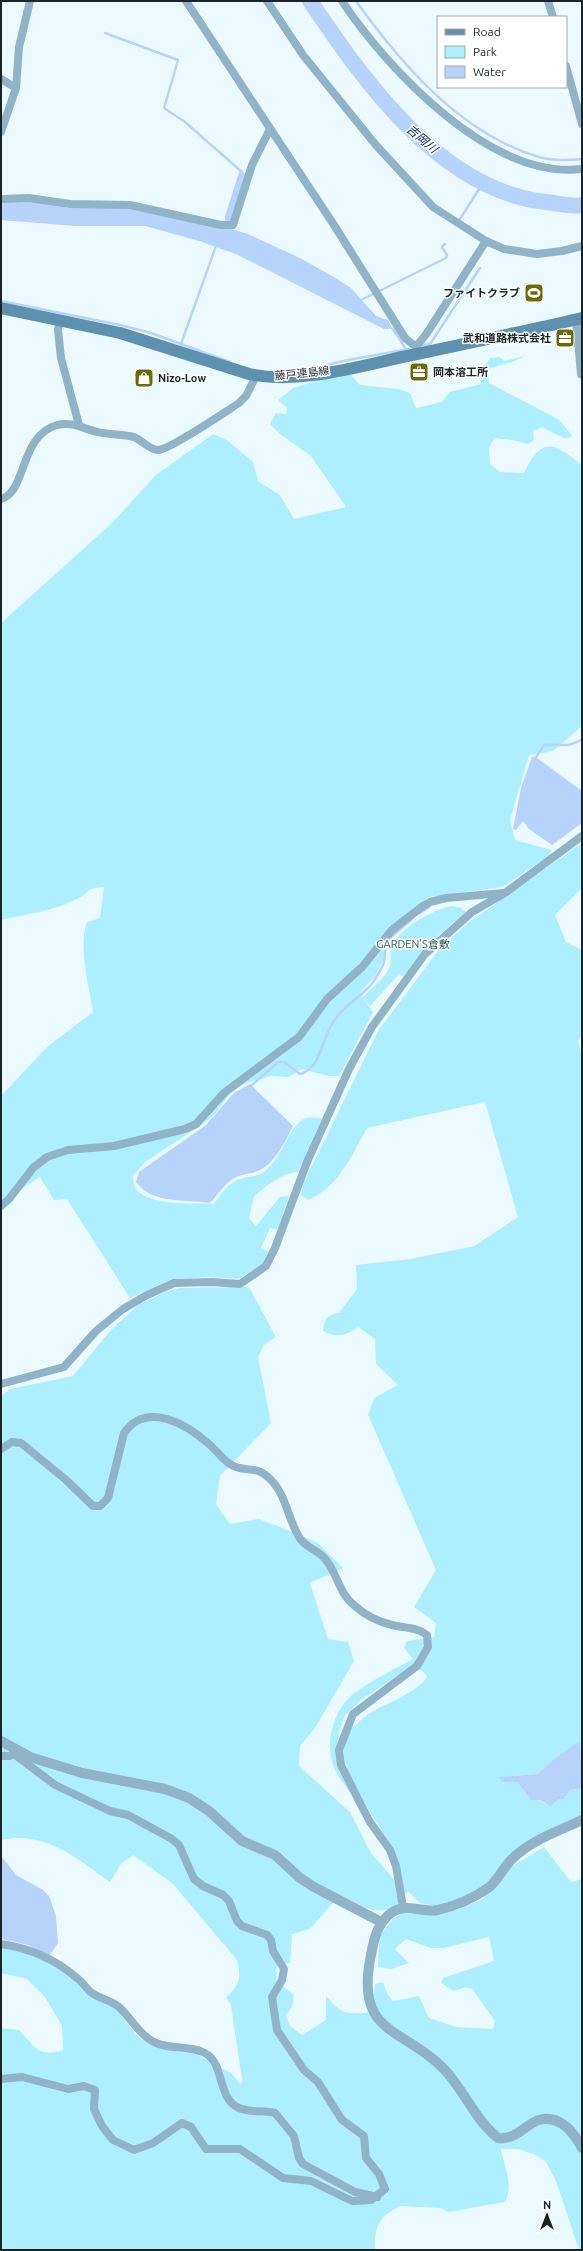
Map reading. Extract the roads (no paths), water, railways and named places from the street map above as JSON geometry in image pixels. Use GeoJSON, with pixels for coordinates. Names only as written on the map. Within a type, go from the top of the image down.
{"type":"FeatureCollection","features":[{"type":"Feature","properties":{"kind":"main road","name":"藤戸連島線"},"geometry":{"type":"LineString","coordinates":[[1,308],[147,340],[256,376],[307,375],[417,350],[579,318]]}},
{"type":"Feature","properties":{"kind":"street"},"geometry":{"type":"LineString","coordinates":[[1,132],[16,88],[19,47],[30,1]]}},
{"type":"Feature","properties":{"kind":"street"},"geometry":{"type":"LineString","coordinates":[[186,1],[405,338],[417,350],[486,241]]}},
{"type":"Feature","properties":{"kind":"street"},"geometry":{"type":"LineString","coordinates":[[266,1],[303,55],[407,180],[433,207],[486,241],[504,250],[537,254],[562,251],[582,246]]}},
{"type":"Feature","properties":{"kind":"street"},"geometry":{"type":"LineString","coordinates":[[342,1],[374,45],[384,56],[427,98],[477,138],[508,156],[536,166],[567,171],[582,169]]}},
{"type":"Feature","properties":{"kind":"street"},"geometry":{"type":"LineString","coordinates":[[548,1],[553,16]]}},
{"type":"Feature","properties":{"kind":"street"},"geometry":{"type":"LineString","coordinates":[[567,70],[582,124]]}},
{"type":"Feature","properties":{"kind":"street"},"geometry":{"type":"LineString","coordinates":[[1,79],[16,88]]}},
{"type":"Feature","properties":{"kind":"street"},"geometry":{"type":"LineString","coordinates":[[1,199],[29,198],[70,204],[130,205],[233,225],[252,166],[270,129]]}},
{"type":"Feature","properties":{"kind":"street"},"geometry":{"type":"LineString","coordinates":[[579,318],[582,374]]}},
{"type":"Feature","properties":{"kind":"street"},"geometry":{"type":"LineString","coordinates":[[60,320],[58,330],[61,358],[79,425]]}},
{"type":"Feature","properties":{"kind":"street"},"geometry":{"type":"LineString","coordinates":[[1,499],[6,498],[16,487],[30,450],[38,437],[44,431],[58,425],[79,425],[98,432],[135,437],[151,448],[160,450],[174,444],[239,403],[246,396],[256,376]]}},
{"type":"Feature","properties":{"kind":"street"},"geometry":{"type":"LineString","coordinates":[[1,1384],[64,1367],[96,1331],[123,1309],[147,1295],[174,1283],[240,1284],[266,1266],[275,1248],[306,1162],[349,1069],[372,1027],[425,954],[472,912],[506,893],[582,836]]}},
{"type":"Feature","properties":{"kind":"street"},"geometry":{"type":"LineString","coordinates":[[1,1206],[9,1200],[33,1168],[47,1157],[68,1150],[114,1146],[184,1129],[196,1124],[224,1093],[299,1037],[327,999],[362,967],[392,930],[423,906],[430,902],[446,898],[506,893]]}},
{"type":"Feature","properties":{"kind":"street"},"geometry":{"type":"LineString","coordinates":[[1,1449],[12,1442],[21,1443],[66,1479],[93,1506],[100,1506],[108,1498],[124,1433],[130,1425],[156,1416],[176,1421],[209,1444],[230,1464],[239,1468],[260,1470],[272,1480],[280,1494],[299,1537],[326,1560],[344,1596],[355,1607],[376,1620],[421,1630],[427,1635],[428,1647],[417,1666],[353,1714],[340,1750],[341,1765],[370,1822],[390,1850],[396,1866],[403,1907]]}},
{"type":"Feature","properties":{"kind":"street"},"geometry":{"type":"LineString","coordinates":[[1,1741],[55,1785],[110,1811],[128,1815],[172,1839],[179,1845],[194,1879],[203,1886],[226,1898],[232,1914],[242,1926],[267,1935],[271,1940],[273,1951],[284,1969],[282,1980],[272,1997],[277,2030],[304,2070],[318,2082],[342,2120],[364,2136],[366,2158],[380,2174],[385,2185],[385,2189],[378,2197],[364,2202],[352,2201],[311,2181],[283,2178],[240,2149],[206,2149],[191,2128],[182,2122],[153,2143],[134,2150],[113,2140],[102,2126],[94,2109],[95,2090],[84,2086],[62,2088],[22,2077],[1,2079]]}},
{"type":"Feature","properties":{"kind":"street"},"geometry":{"type":"LineString","coordinates":[[15,1752],[82,1773],[165,1789],[189,1798],[210,1810],[242,1841],[275,1855],[300,1878],[314,1887],[381,1922]]}},
{"type":"Feature","properties":{"kind":"street"},"geometry":{"type":"LineString","coordinates":[[1,1756],[10,1756],[15,1752]]}},
{"type":"Feature","properties":{"kind":"street"},"geometry":{"type":"LineString","coordinates":[[582,1820],[533,1844],[511,1860],[489,1888],[460,1902],[436,1910],[403,1907],[392,1913],[381,1922],[375,1935],[369,1963],[368,1991],[374,2012],[383,2026],[444,2069],[480,2119],[498,2138],[507,2139],[539,2120],[551,2120],[564,2124],[575,2135],[582,2148]]}},
{"type":"Feature","properties":{"kind":"street"},"geometry":{"type":"LineString","coordinates":[[1,1944],[23,1947],[68,1970],[93,1994],[118,2006],[144,2035],[153,2042],[199,2051],[209,2056],[214,2063],[229,2102],[239,2108],[250,2111],[275,2114],[294,2136],[299,2158],[303,2164],[356,2192],[378,2197]]}},
{"type":"Feature","properties":{"kind":"water"},"geometry":{"type":"Polygon","coordinates":[[[240,169],[246,175],[232,222],[225,222],[225,216],[240,169]]]}},
{"type":"Feature","properties":{"kind":"water"},"geometry":{"type":"Polygon","coordinates":[[[27,200],[68,208],[125,208],[231,229],[248,234],[300,258],[334,277],[351,288],[376,316],[388,320],[391,326],[389,329],[384,329],[236,254],[199,241],[145,226],[75,226],[1,220],[1,202],[27,200]]]}},
{"type":"Feature","properties":{"kind":"water"},"geometry":{"type":"Polygon","coordinates":[[[532,757],[537,758],[582,791],[582,823],[552,845],[529,829],[523,821],[516,830],[513,829],[521,788],[532,757]]]}},
{"type":"Feature","properties":{"kind":"water"},"geometry":{"type":"Polygon","coordinates":[[[250,1084],[293,1126],[281,1148],[270,1163],[259,1171],[239,1176],[231,1180],[209,1203],[159,1197],[142,1189],[136,1182],[139,1172],[206,1125],[234,1093],[250,1084]]]}},
{"type":"Feature","properties":{"kind":"water"},"geometry":{"type":"Polygon","coordinates":[[[579,1742],[582,1760],[582,1788],[570,1790],[564,1799],[559,1799],[550,1806],[540,1800],[531,1800],[517,1782],[502,1782],[499,1777],[538,1774],[557,1756],[579,1742]]]}},
{"type":"Feature","properties":{"kind":"water"},"geometry":{"type":"Polygon","coordinates":[[[1,1856],[16,1875],[43,1890],[49,1896],[56,1916],[58,1943],[49,1956],[28,1945],[1,1939],[1,1856]]]}},
{"type":"Feature","properties":{"kind":"waterway","name":"吉岡川"},"geometry":{"type":"LineString","coordinates":[[310,1],[355,65],[381,97],[409,127],[439,155],[472,177],[508,193],[546,202],[582,205]]}},
{"type":"Feature","properties":{"kind":"waterway"},"geometry":{"type":"LineString","coordinates":[[356,1],[393,49],[414,72],[459,114],[484,132],[511,146],[539,157],[555,160],[582,159]]}},
{"type":"Feature","properties":{"kind":"waterway"},"geometry":{"type":"LineString","coordinates":[[105,33],[178,60],[164,108],[185,122],[242,172]]}},
{"type":"Feature","properties":{"kind":"waterway"},"geometry":{"type":"LineString","coordinates":[[460,219],[483,183]]}},
{"type":"Feature","properties":{"kind":"waterway"},"geometry":{"type":"LineString","coordinates":[[181,344],[217,243]]}},
{"type":"Feature","properties":{"kind":"waterway"},"geometry":{"type":"LineString","coordinates":[[359,301],[446,258],[447,255],[442,247],[445,244]]}},
{"type":"Feature","properties":{"kind":"waterway"},"geometry":{"type":"LineString","coordinates":[[423,345],[430,344],[480,268]]}},
{"type":"Feature","properties":{"kind":"waterway"},"geometry":{"type":"LineString","coordinates":[[1,301],[120,325],[151,333],[230,362]]}},
{"type":"Feature","properties":{"kind":"waterway"},"geometry":{"type":"LineString","coordinates":[[388,326],[393,329],[406,349]]}},
{"type":"Feature","properties":{"kind":"waterway"},"geometry":{"type":"LineString","coordinates":[[275,371],[309,369],[409,349]]}},
{"type":"Feature","properties":{"kind":"waterway"},"geometry":{"type":"LineString","coordinates":[[534,760],[544,745],[569,745],[582,740]]}},
{"type":"Feature","properties":{"kind":"waterway"},"geometry":{"type":"LineString","coordinates":[[420,913],[429,907]]}},
{"type":"Feature","properties":{"kind":"waterway"},"geometry":{"type":"LineString","coordinates":[[391,937],[411,920]]}},
{"type":"Feature","properties":{"kind":"waterway"},"geometry":{"type":"LineString","coordinates":[[250,1087],[278,1062],[284,1062],[300,1074],[307,1071],[312,1066],[320,1053],[332,1024],[343,1010],[369,988],[377,976],[383,964],[387,941]]}},
{"type":"Feature","properties":{"kind":"place","name":"ファイトクラブ"},"geometry":{"type":"Point","coordinates":[534,293]}},
{"type":"Feature","properties":{"kind":"place","name":"武和道路株式会社"},"geometry":{"type":"Point","coordinates":[565,338]}},
{"type":"Feature","properties":{"kind":"place","name":"岡本溶工所"},"geometry":{"type":"Point","coordinates":[419,372]}},
{"type":"Feature","properties":{"kind":"place","name":"Nizo-Low"},"geometry":{"type":"Point","coordinates":[144,378]}},
{"type":"Feature","properties":{"kind":"park label","name":"GARDEN'S倉敷"},"geometry":{"type":"Point","coordinates":[413,944]}}]}
